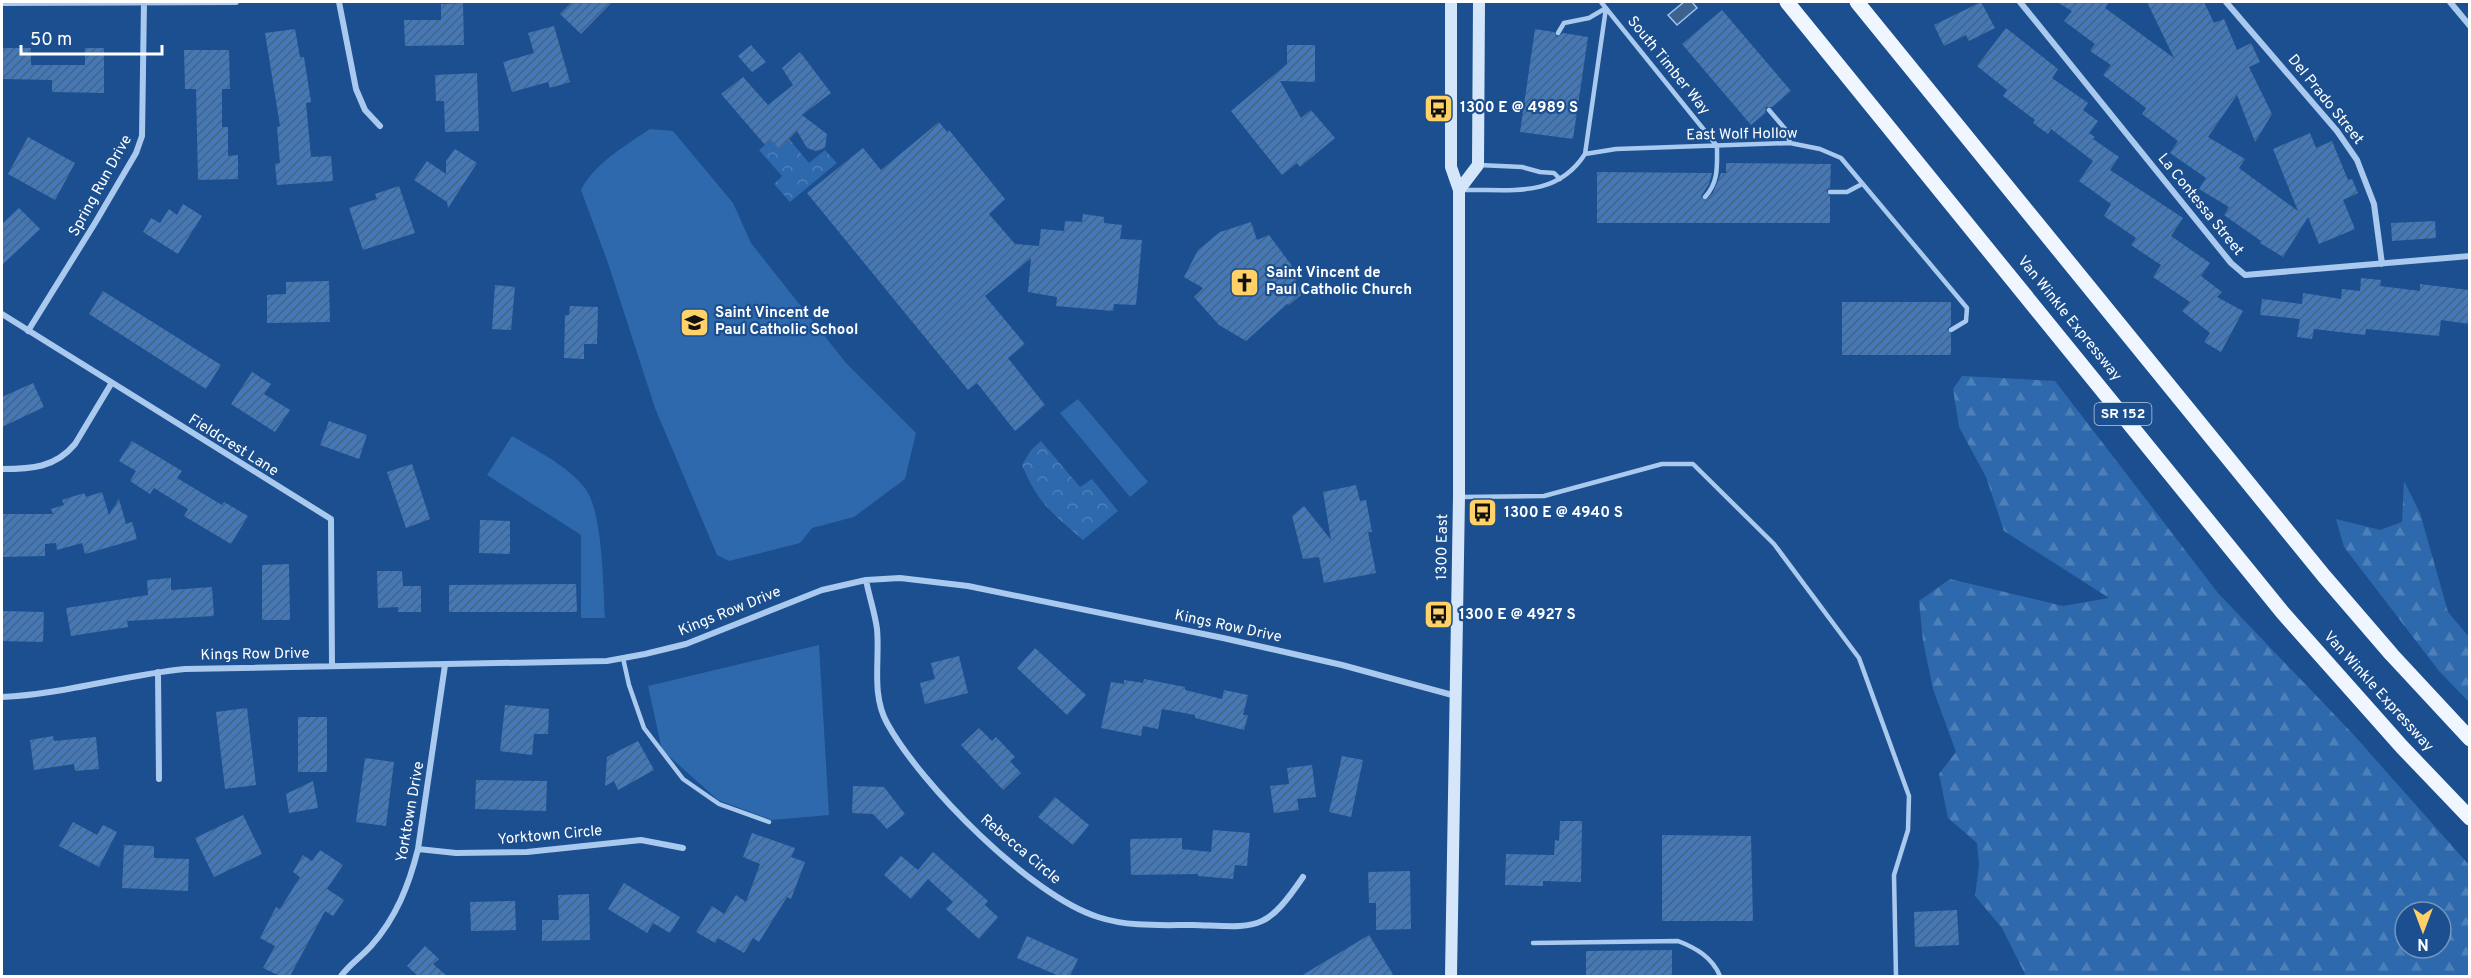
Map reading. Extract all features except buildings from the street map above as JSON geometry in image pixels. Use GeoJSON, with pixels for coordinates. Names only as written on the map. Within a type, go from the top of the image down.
{"type":"FeatureCollection","features":[{"type":"Feature","properties":{"kind":"main road","name":"1300 East"},"geometry":{"type":"LineString","coordinates":[[1451,2],[1451,167],[1459,190],[1459,497],[1452,976]]}},
{"type":"Feature","properties":{"kind":"main road"},"geometry":{"type":"LineString","coordinates":[[1459,190],[1478,165],[1479,2]]}},
{"type":"Feature","properties":{"kind":"main road","name":"Van Winkle Expressway"},"geometry":{"type":"LineString","coordinates":[[1787,2],[2283,613],[2469,818]]}},
{"type":"Feature","properties":{"kind":"main road"},"geometry":{"type":"LineString","coordinates":[[1857,2],[2324,576],[2469,739]]}},
{"type":"Feature","properties":{"kind":"street","name":"Spring Run Drive"},"geometry":{"type":"LineString","coordinates":[[28,331],[101,213],[136,153],[142,136],[144,2]]}},
{"type":"Feature","properties":{"kind":"street"},"geometry":{"type":"LineString","coordinates":[[2,3],[236,2]]}},
{"type":"Feature","properties":{"kind":"street"},"geometry":{"type":"LineString","coordinates":[[339,2],[356,89],[366,110],[380,126]]}},
{"type":"Feature","properties":{"kind":"street","name":"La Contessa Street"},"geometry":{"type":"LineString","coordinates":[[2020,2],[2238,270],[2245,275],[2469,256]]}},
{"type":"Feature","properties":{"kind":"street","name":"Del Prado Street"},"geometry":{"type":"LineString","coordinates":[[2226,2],[2330,122],[2357,159],[2374,204],[2382,264]]}},
{"type":"Feature","properties":{"kind":"street"},"geometry":{"type":"LineString","coordinates":[[2450,2],[2469,26]]}},
{"type":"Feature","properties":{"kind":"street","name":"Fieldcrest Lane"},"geometry":{"type":"LineString","coordinates":[[2,314],[331,519],[332,665]]}},
{"type":"Feature","properties":{"kind":"street"},"geometry":{"type":"LineString","coordinates":[[2,469],[39,468],[68,453],[111,384]]}},
{"type":"Feature","properties":{"kind":"street","name":"Kings Row Drive"},"geometry":{"type":"LineString","coordinates":[[2,697],[56,691],[158,672],[229,666],[445,665],[591,662],[623,658],[686,644],[801,597],[842,584],[900,578],[968,586],[1273,649],[1456,696]]}},
{"type":"Feature","properties":{"kind":"street","name":"Rebecca Circle"},"geometry":{"type":"LineString","coordinates":[[866,580],[877,630],[878,693],[886,721],[908,753],[957,811],[984,839],[1040,887],[1085,912],[1112,921],[1138,924],[1246,926],[1273,916],[1304,877]]}},
{"type":"Feature","properties":{"kind":"street","name":"Yorktown Drive"},"geometry":{"type":"LineString","coordinates":[[341,976],[372,945],[393,916],[409,883],[418,849],[445,665]]}},
{"type":"Feature","properties":{"kind":"street"},"geometry":{"type":"LineString","coordinates":[[158,672],[159,779]]}},
{"type":"Feature","properties":{"kind":"street","name":"Yorktown Circle"},"geometry":{"type":"LineString","coordinates":[[418,849],[456,853],[527,852],[641,840],[683,848]]}},
{"type":"Feature","properties":{"kind":"lane","name":"South Timber Way"},"geometry":{"type":"LineString","coordinates":[[1601,2],[1717,146]]}},
{"type":"Feature","properties":{"kind":"lane"},"geometry":{"type":"LineString","coordinates":[[1459,190],[1549,186],[1576,168],[1585,154],[1606,8]]}},
{"type":"Feature","properties":{"kind":"lane"},"geometry":{"type":"LineString","coordinates":[[1558,33],[1564,23],[1589,18],[1606,8]]}},
{"type":"Feature","properties":{"kind":"lane"},"geometry":{"type":"LineString","coordinates":[[1769,110],[1786,130],[1790,143]]}},
{"type":"Feature","properties":{"kind":"lane","name":"East Wolf Hollow"},"geometry":{"type":"LineString","coordinates":[[1585,154],[1616,149],[1790,143],[1821,148],[1841,158],[1967,308],[1966,321],[1951,330]]}},
{"type":"Feature","properties":{"kind":"lane"},"geometry":{"type":"LineString","coordinates":[[1705,196],[1714,187],[1717,174],[1717,146]]}},
{"type":"Feature","properties":{"kind":"lane"},"geometry":{"type":"LineString","coordinates":[[1478,165],[1522,167],[1554,173],[1560,179]]}},
{"type":"Feature","properties":{"kind":"lane"},"geometry":{"type":"LineString","coordinates":[[1830,192],[1847,192],[1862,184]]}},
{"type":"Feature","properties":{"kind":"lane"},"geometry":{"type":"LineString","coordinates":[[1459,497],[1544,496],[1662,464],[1693,464],[1774,544],[1859,658],[1909,796],[1908,830],[1894,875],[1896,976]]}},
{"type":"Feature","properties":{"kind":"lane"},"geometry":{"type":"LineString","coordinates":[[623,658],[628,685],[644,728],[684,779],[719,804],[769,822]]}},
{"type":"Feature","properties":{"kind":"lane"},"geometry":{"type":"LineString","coordinates":[[1533,943],[1678,941],[1694,947],[1707,957],[1720,976]]}},
{"type":"Feature","properties":{"kind":"green space"},"geometry":{"type":"Polygon","coordinates":[[[650,129],[673,131],[733,203],[751,243],[846,363],[916,433],[905,479],[854,517],[812,528],[800,543],[729,561],[717,555],[655,408],[608,263],[581,190],[602,163],[650,129]]]}},
{"type":"Feature","properties":{"kind":"green space"},"geometry":{"type":"Polygon","coordinates":[[[789,139],[809,163],[825,150],[837,163],[790,202],[774,184],[782,176],[759,150],[771,140],[779,148],[789,139]]]}},
{"type":"Feature","properties":{"kind":"green space"},"geometry":{"type":"Polygon","coordinates":[[[1962,376],[2055,381],[2218,593],[2352,733],[2469,865],[2469,976],[2026,976],[2002,928],[1975,896],[1979,865],[1977,843],[1948,818],[1939,774],[1956,752],[1933,689],[1923,641],[1919,601],[1950,579],[2063,606],[2109,598],[2004,531],[1986,477],[1959,427],[1953,389],[1962,376]]]}},
{"type":"Feature","properties":{"kind":"green space"},"geometry":{"type":"Polygon","coordinates":[[[1078,399],[1148,482],[1130,497],[1060,413],[1078,399]]]}},
{"type":"Feature","properties":{"kind":"green space"},"geometry":{"type":"Polygon","coordinates":[[[512,436],[568,471],[584,487],[590,497],[601,549],[605,618],[581,618],[581,535],[487,475],[512,436]]]}},
{"type":"Feature","properties":{"kind":"green space"},"geometry":{"type":"Polygon","coordinates":[[[1041,441],[1080,487],[1092,479],[1118,511],[1083,540],[1040,499],[1022,465],[1031,450],[1041,441]]]}},
{"type":"Feature","properties":{"kind":"green space"},"geometry":{"type":"Polygon","coordinates":[[[2404,481],[2420,513],[2448,612],[2469,637],[2469,702],[2439,671],[2344,547],[2336,519],[2380,530],[2402,522],[2404,481]]]}},
{"type":"Feature","properties":{"kind":"green space"},"geometry":{"type":"Polygon","coordinates":[[[819,645],[829,815],[772,820],[718,800],[662,750],[648,686],[819,645]]]}},
{"type":"Feature","properties":{"kind":"shaded area"},"geometry":{"type":"Polygon","coordinates":[[[1684,2],[1692,2],[1697,8],[1677,25],[1668,15],[1684,2]]]}},
{"type":"Feature","properties":{"kind":"place","name":"1300 E @ 4989 S"},"geometry":{"type":"Point","coordinates":[1439,108]}},
{"type":"Feature","properties":{"kind":"place","name":"Saint Vincent de Paul Catholic Church"},"geometry":{"type":"Point","coordinates":[1245,282]}},
{"type":"Feature","properties":{"kind":"place","name":"Saint Vincent de Paul Catholic School"},"geometry":{"type":"Point","coordinates":[694,322]}},
{"type":"Feature","properties":{"kind":"place","name":"1300 E @ 4940 S"},"geometry":{"type":"Point","coordinates":[1483,513]}},
{"type":"Feature","properties":{"kind":"place","name":"1300 E @ 4927 S"},"geometry":{"type":"Point","coordinates":[1438,615]}}]}
